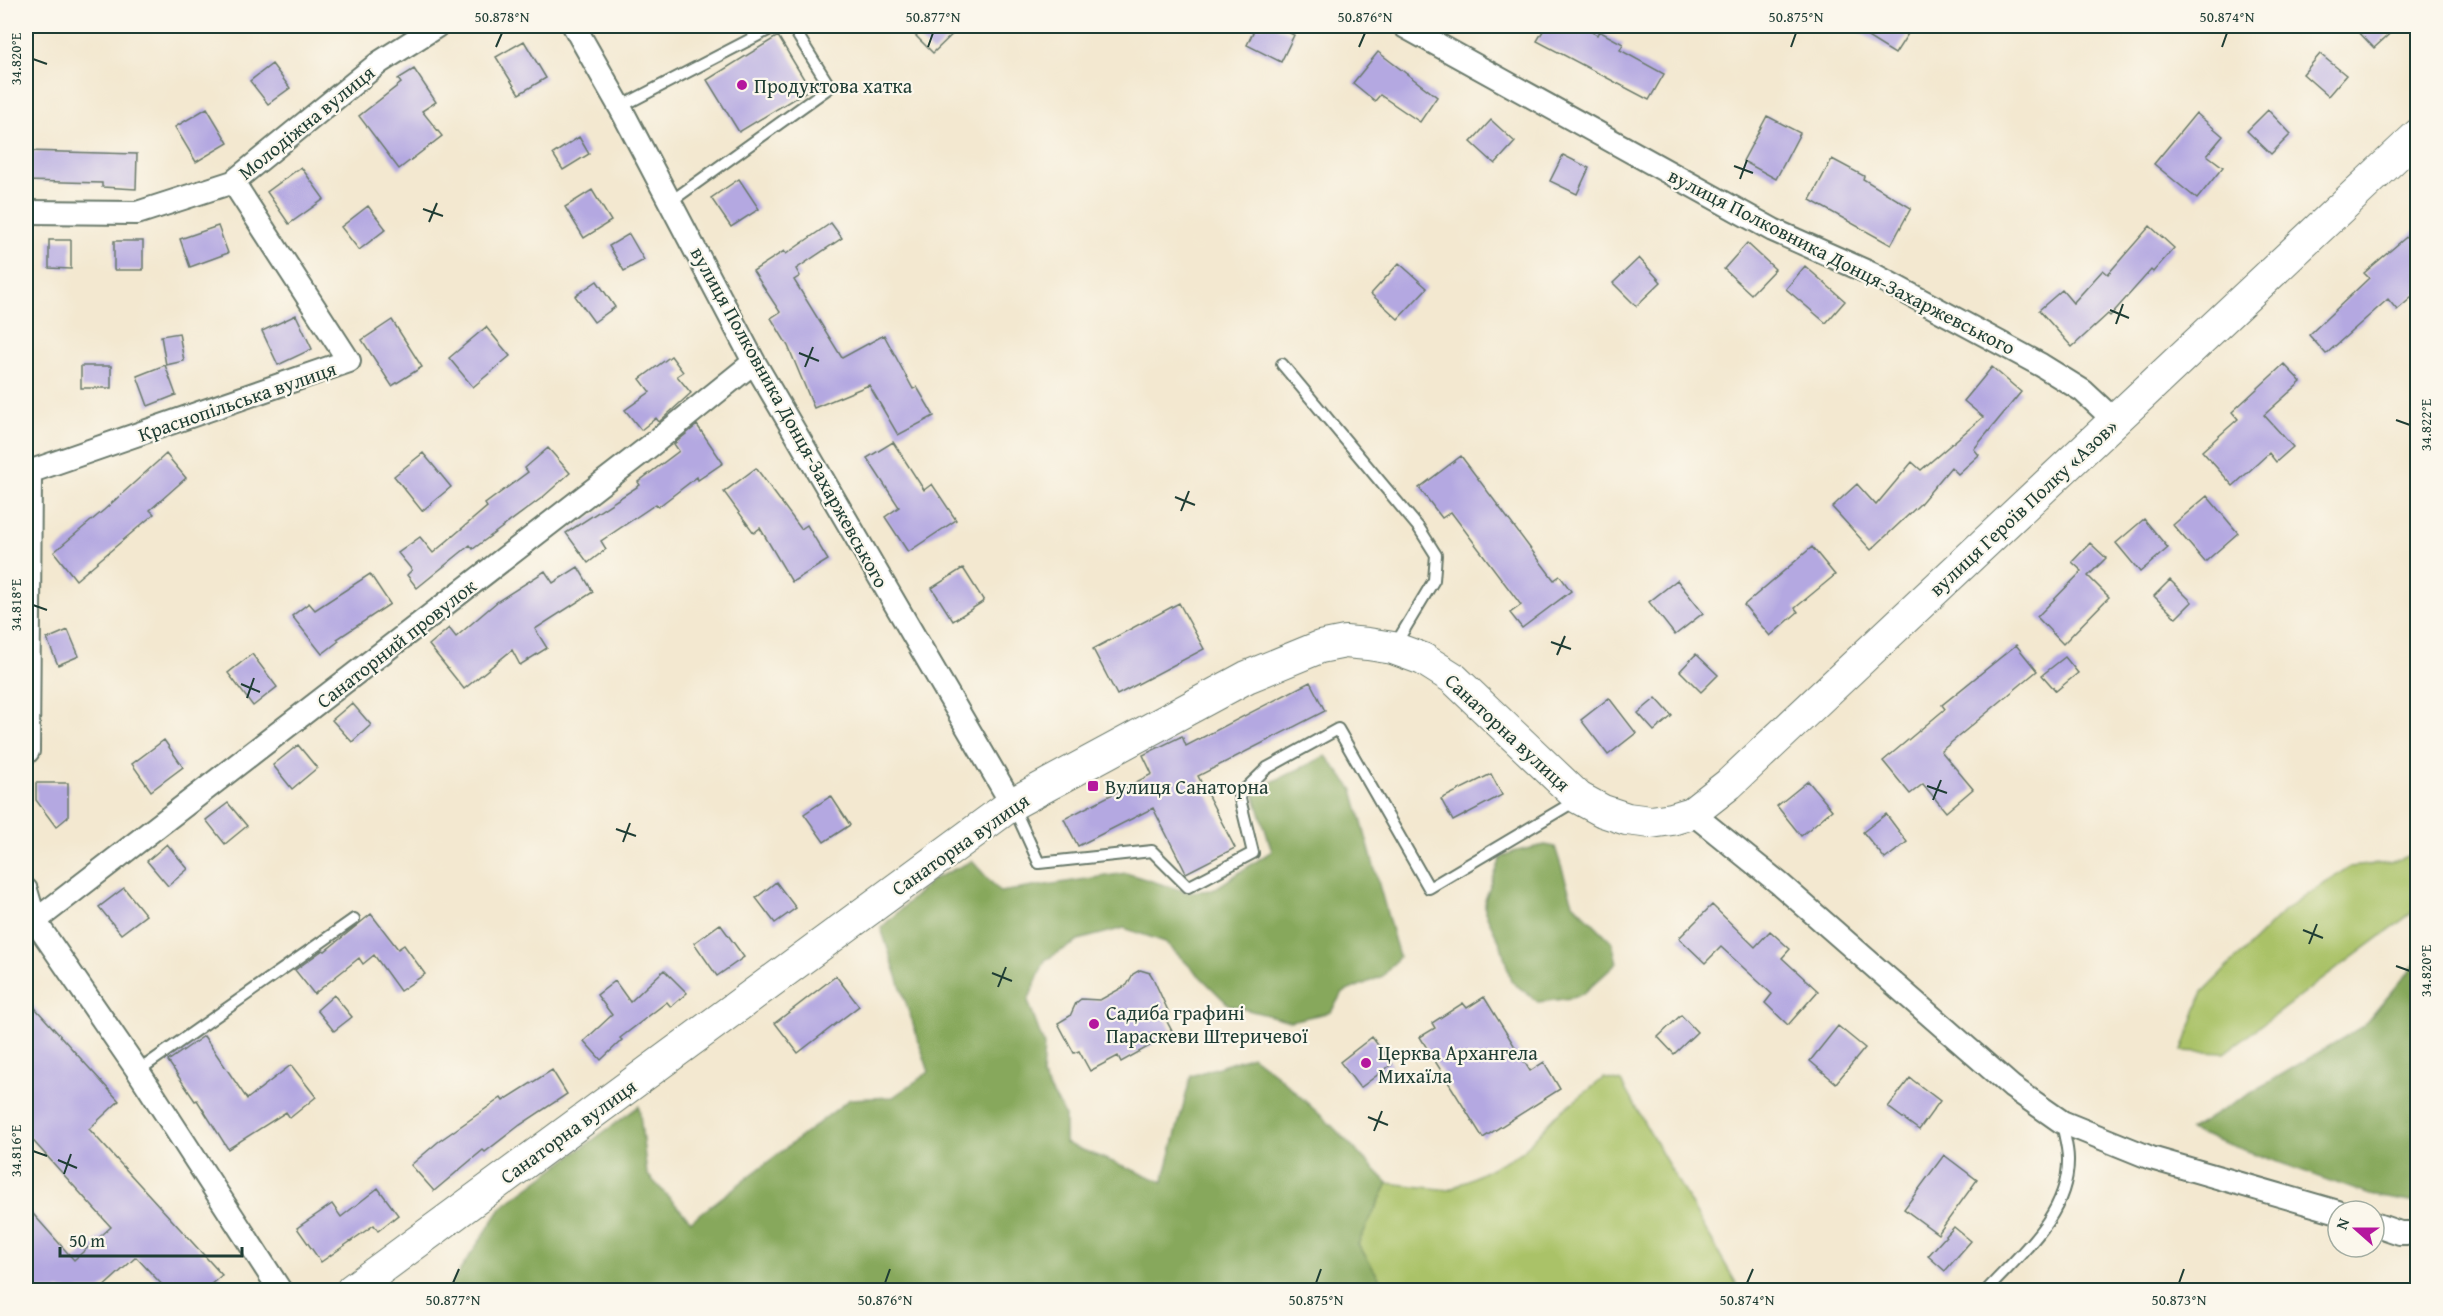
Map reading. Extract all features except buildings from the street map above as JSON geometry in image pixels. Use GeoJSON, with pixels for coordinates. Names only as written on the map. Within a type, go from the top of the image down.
{"type":"FeatureCollection","features":[{"type":"Feature","properties":{"kind":"main road","name":"вулиця Героїв Полку «Азов»"},"geometry":{"type":"LineString","coordinates":[[1591,805],[1627,819],[1651,822],[1692,813],[1729,783],[2418,135]]}},
{"type":"Feature","properties":{"kind":"main road","name":"Санаторна вулиця"},"geometry":{"type":"LineString","coordinates":[[352,1290],[1012,804],[1247,676],[1320,647],[1345,642],[1393,648],[1423,659],[1454,678],[1591,805]]}},
{"type":"Feature","properties":{"kind":"street","name":"Молодіжна вулиця"},"geometry":{"type":"LineString","coordinates":[[26,212],[137,213],[233,183],[380,62],[437,26]]}},
{"type":"Feature","properties":{"kind":"street","name":"вулиця Полковника Донця-Захаржевського"},"geometry":{"type":"LineString","coordinates":[[574,26],[620,107],[754,362],[1012,804]]}},
{"type":"Feature","properties":{"kind":"street","name":"вулиця Полковника Донця-Захаржевського"},"geometry":{"type":"LineString","coordinates":[[1404,26],[1773,230],[1872,274],[2041,365],[2083,391],[2114,420]]}},
{"type":"Feature","properties":{"kind":"street","name":"Краснопільська вулиця"},"geometry":{"type":"LineString","coordinates":[[28,473],[350,361],[233,183]]}},
{"type":"Feature","properties":{"kind":"street","name":"Санаторний провулок"},"geometry":{"type":"LineString","coordinates":[[35,921],[641,454],[754,362]]}},
{"type":"Feature","properties":{"kind":"street"},"geometry":{"type":"LineString","coordinates":[[26,753],[28,751],[28,473]]}},
{"type":"Feature","properties":{"kind":"street"},"geometry":{"type":"LineString","coordinates":[[1692,813],[1780,884],[2012,1087],[2062,1122],[2151,1158],[2326,1209]]}},
{"type":"Feature","properties":{"kind":"street"},"geometry":{"type":"LineString","coordinates":[[26,891],[35,921],[138,1071],[280,1290]]}},
{"type":"Feature","properties":{"kind":"street"},"geometry":{"type":"LineString","coordinates":[[2386,1228],[2400,1233],[2418,1233]]}},
{"type":"Feature","properties":{"kind":"lane"},"geometry":{"type":"LineString","coordinates":[[620,107],[776,26]]}},
{"type":"Feature","properties":{"kind":"lane"},"geometry":{"type":"LineString","coordinates":[[670,202],[830,87],[792,26]]}},
{"type":"Feature","properties":{"kind":"lane"},"geometry":{"type":"LineString","coordinates":[[1282,364],[1419,528],[1436,555],[1434,580],[1393,648]]}},
{"type":"Feature","properties":{"kind":"lane"},"geometry":{"type":"LineString","coordinates":[[1012,804],[1038,863],[1152,851],[1188,887],[1254,853],[1239,795],[1267,768],[1338,729],[1429,888],[1591,805]]}},
{"type":"Feature","properties":{"kind":"lane"},"geometry":{"type":"LineString","coordinates":[[138,1071],[354,919]]}},
{"type":"Feature","properties":{"kind":"lane"},"geometry":{"type":"LineString","coordinates":[[1987,1290],[2038,1234],[2053,1214],[2065,1190],[2068,1159],[2062,1122]]}},
{"type":"Feature","properties":{"kind":"green space"},"geometry":{"type":"Polygon","coordinates":[[[1326,756],[1353,790],[1399,957],[1383,976],[1342,993],[1331,1012],[1290,1021],[1229,1005],[1165,942],[1124,928],[1082,939],[1045,960],[1028,1001],[1044,1045],[1042,1076],[1065,1115],[1065,1143],[1163,1182],[1191,1076],[1252,1056],[1278,1076],[1331,1125],[1388,1183],[1358,1244],[1384,1286],[1381,1290],[447,1290],[502,1207],[639,1106],[647,1174],[691,1221],[850,1099],[893,1097],[929,1072],[881,928],[932,880],[972,861],[1000,892],[1126,873],[1187,892],[1213,890],[1272,851],[1253,791],[1326,756]]]}},
{"type":"Feature","properties":{"kind":"green space"},"geometry":{"type":"Polygon","coordinates":[[[1545,845],[1555,847],[1573,903],[1612,942],[1617,963],[1584,993],[1572,998],[1538,1002],[1511,981],[1501,945],[1485,912],[1485,900],[1501,858],[1512,852],[1545,845]]]}},
{"type":"Feature","properties":{"kind":"green space"},"geometry":{"type":"Polygon","coordinates":[[[2417,852],[2417,909],[2224,1053],[2182,1051],[2203,992],[2284,911],[2349,867],[2390,863],[2417,852]]]}},
{"type":"Feature","properties":{"kind":"green space"},"geometry":{"type":"Polygon","coordinates":[[[2417,962],[2417,1203],[2370,1195],[2189,1130],[2363,1026],[2417,962]]]}},
{"type":"Feature","properties":{"kind":"green space"},"geometry":{"type":"Polygon","coordinates":[[[1604,1078],[1621,1082],[1740,1290],[1381,1290],[1383,1286],[1358,1244],[1388,1183],[1449,1190],[1522,1152],[1555,1116],[1604,1078]]]}},
{"type":"Feature","properties":{"kind":"place","name":"Продуктова хатка"},"geometry":{"type":"Point","coordinates":[742,85]}},
{"type":"Feature","properties":{"kind":"place","name":"Вулиця Санаторна"},"geometry":{"type":"Point","coordinates":[1093,786]}},
{"type":"Feature","properties":{"kind":"place","name":"Садиба графині Параскеви Штеричевої"},"geometry":{"type":"Point","coordinates":[1094,1024]}},
{"type":"Feature","properties":{"kind":"place","name":"Церква Архангела Михаїла"},"geometry":{"type":"Point","coordinates":[1366,1063]}}]}
